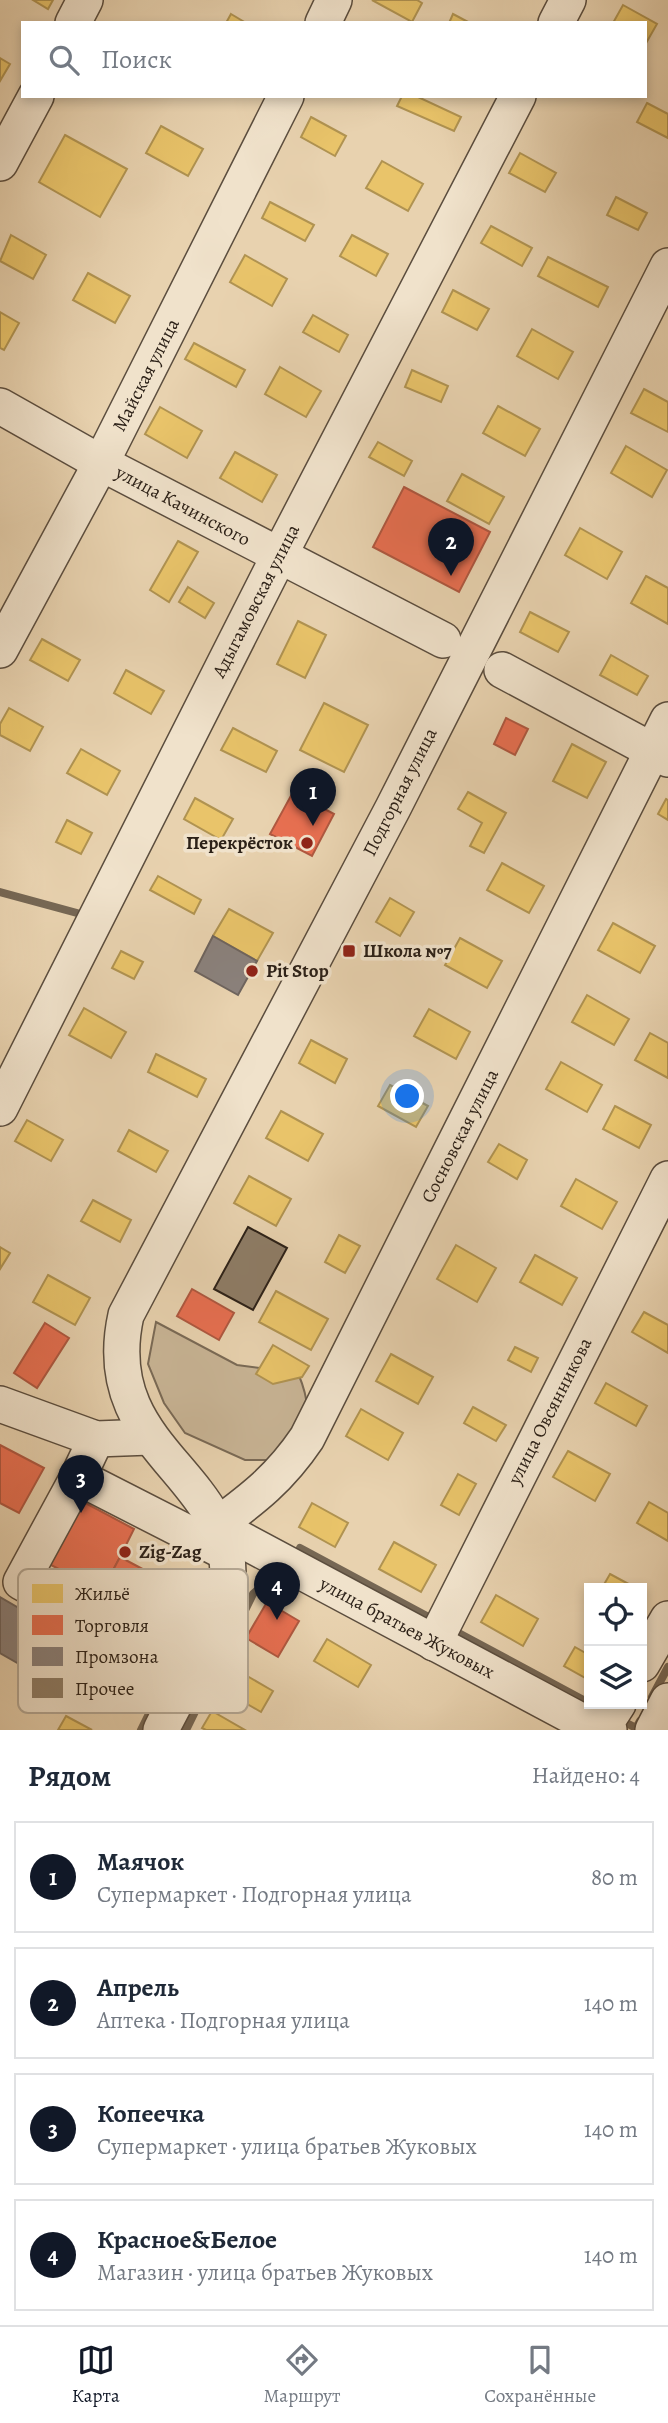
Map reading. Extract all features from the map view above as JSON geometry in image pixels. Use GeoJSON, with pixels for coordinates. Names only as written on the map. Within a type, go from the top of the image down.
{"type":"FeatureCollection","features":[{"type":"Feature","properties":{"kind":"street"},"geometry":{"type":"LineString","coordinates":[[74,21],[85,0]]}},
{"type":"Feature","properties":{"kind":"street"},"geometry":{"type":"LineString","coordinates":[[324,21],[334,0]]}},
{"type":"Feature","properties":{"kind":"street"},"geometry":{"type":"LineString","coordinates":[[557,21],[568,0]]}},
{"type":"Feature","properties":{"kind":"street"},"geometry":{"type":"LineString","coordinates":[[0,163],[35,98]]}},
{"type":"Feature","properties":{"kind":"street","name":"Майская улица"},"geometry":{"type":"LineString","coordinates":[[0,650],[101,463],[285,98]]}},
{"type":"Feature","properties":{"kind":"street","name":"Адыгамовская улица"},"geometry":{"type":"LineString","coordinates":[[0,1108],[279,556],[517,98]]}},
{"type":"Feature","properties":{"kind":"street","name":"Подгорная улица"},"geometry":{"type":"LineString","coordinates":[[220,1538],[199,1496],[150,1437],[133,1409],[123,1380],[121,1347],[127,1315],[393,808],[668,266]]}},
{"type":"Feature","properties":{"kind":"street","name":"улица Качинского"},"geometry":{"type":"LineString","coordinates":[[0,406],[101,463],[443,640]]}},
{"type":"Feature","properties":{"kind":"street"},"geometry":{"type":"LineString","coordinates":[[502,670],[660,755]]}},
{"type":"Feature","properties":{"kind":"street","name":"Сосновская улица"},"geometry":{"type":"LineString","coordinates":[[220,1538],[285,1471],[307,1438],[527,1003],[602,845],[660,755],[668,720]]}},
{"type":"Feature","properties":{"kind":"street","name":"улица Овсянникова"},"geometry":{"type":"LineString","coordinates":[[434,1643],[668,1179]]}},
{"type":"Feature","properties":{"kind":"street"},"geometry":{"type":"LineString","coordinates":[[0,1404],[96,1439],[150,1437]]}},
{"type":"Feature","properties":{"kind":"street"},"geometry":{"type":"LineString","coordinates":[[28,1569],[96,1439]]}},
{"type":"Feature","properties":{"kind":"street","name":"улица братьев Жуковых"},"geometry":{"type":"LineString","coordinates":[[78,1477],[220,1538],[434,1643],[598,1730]]}},
{"type":"Feature","properties":{"kind":"street"},"geometry":{"type":"LineString","coordinates":[[220,1538],[226,1569]]}},
{"type":"Feature","properties":{"kind":"street"},"geometry":{"type":"LineString","coordinates":[[647,1655],[668,1619]]}},
{"type":"Feature","properties":{"kind":"street"},"geometry":{"type":"LineString","coordinates":[[653,1730],[668,1701]]}},
{"type":"Feature","properties":{"kind":"street"},"geometry":{"type":"LineString","coordinates":[[609,1730],[607,1721],[615,1709]]}},
{"type":"Feature","properties":{"kind":"street"},"geometry":{"type":"LineString","coordinates":[[161,1730],[169,1713]]}},
{"type":"Feature","properties":{"kind":"shaded area"},"geometry":{"type":"Polygon","coordinates":[[[156,1322],[237,1365],[298,1373],[307,1402],[307,1412],[299,1430],[272,1460],[245,1460],[185,1433],[164,1403],[148,1364],[156,1322]]]}},
{"type":"Feature","properties":{"kind":"building: Жильё"},"geometry":{"type":"Polygon","coordinates":[[[33,0],[53,0],[48,9],[33,0]]]}},
{"type":"Feature","properties":{"kind":"building: Жильё"},"geometry":{"type":"Polygon","coordinates":[[[372,0],[417,0],[422,3],[410,21],[372,0]]]}},
{"type":"Feature","properties":{"kind":"building: Жильё"},"geometry":{"type":"Polygon","coordinates":[[[623,5],[657,24],[647,42],[647,21],[614,21],[623,5]]]}},
{"type":"Feature","properties":{"kind":"building: Жильё"},"geometry":{"type":"Polygon","coordinates":[[[231,14],[243,21],[227,21],[231,14]]]}},
{"type":"Feature","properties":{"kind":"building: Жильё"},"geometry":{"type":"Polygon","coordinates":[[[453,14],[466,21],[450,21],[453,14]]]}},
{"type":"Feature","properties":{"kind":"building: Жильё"},"geometry":{"type":"Polygon","coordinates":[[[0,58],[10,64],[0,81],[0,58]]]}},
{"type":"Feature","properties":{"kind":"building: Жильё"},"geometry":{"type":"Polygon","coordinates":[[[401,98],[420,98],[461,117],[454,131],[397,106],[401,98]]]}},
{"type":"Feature","properties":{"kind":"building: Жильё"},"geometry":{"type":"Polygon","coordinates":[[[647,103],[668,114],[668,138],[637,122],[647,103]]]}},
{"type":"Feature","properties":{"kind":"building: Жильё"},"geometry":{"type":"Polygon","coordinates":[[[311,117],[346,136],[335,156],[301,137],[311,117]]]}},
{"type":"Feature","properties":{"kind":"building: Жильё"},"geometry":{"type":"Polygon","coordinates":[[[161,126],[203,149],[188,176],[146,153],[161,126]]]}},
{"type":"Feature","properties":{"kind":"building: Жильё"},"geometry":{"type":"Polygon","coordinates":[[[65,135],[127,169],[100,217],[39,182],[65,135]]]}},
{"type":"Feature","properties":{"kind":"building: Жильё"},"geometry":{"type":"Polygon","coordinates":[[[520,153],[556,173],[545,192],[509,173],[520,153]]]}},
{"type":"Feature","properties":{"kind":"building: Жильё"},"geometry":{"type":"Polygon","coordinates":[[[382,161],[423,184],[408,211],[366,188],[382,161]]]}},
{"type":"Feature","properties":{"kind":"building: Жильё"},"geometry":{"type":"Polygon","coordinates":[[[616,197],[647,213],[638,230],[607,215],[616,197]]]}},
{"type":"Feature","properties":{"kind":"building: Жильё"},"geometry":{"type":"Polygon","coordinates":[[[270,202],[314,225],[305,241],[262,218],[270,202]]]}},
{"type":"Feature","properties":{"kind":"building: Жильё"},"geometry":{"type":"Polygon","coordinates":[[[491,226],[532,248],[522,266],[481,243],[491,226]]]}},
{"type":"Feature","properties":{"kind":"building: Жильё"},"geometry":{"type":"Polygon","coordinates":[[[11,235],[46,255],[33,279],[0,261],[11,235]]]}},
{"type":"Feature","properties":{"kind":"building: Жильё"},"geometry":{"type":"Polygon","coordinates":[[[352,235],[388,254],[376,276],[340,256],[352,235]]]}},
{"type":"Feature","properties":{"kind":"building: Жильё"},"geometry":{"type":"Polygon","coordinates":[[[245,255],[287,279],[272,306],[230,282],[245,255]]]}},
{"type":"Feature","properties":{"kind":"building: Жильё"},"geometry":{"type":"Polygon","coordinates":[[[548,257],[608,287],[598,307],[538,276],[548,257]]]}},
{"type":"Feature","properties":{"kind":"building: Жильё"},"geometry":{"type":"Polygon","coordinates":[[[88,273],[130,296],[115,323],[73,300],[88,273]]]}},
{"type":"Feature","properties":{"kind":"building: Жильё"},"geometry":{"type":"Polygon","coordinates":[[[453,290],[489,309],[477,330],[442,312],[453,290]]]}},
{"type":"Feature","properties":{"kind":"building: Жильё"},"geometry":{"type":"Polygon","coordinates":[[[0,312],[19,323],[4,350],[0,348],[0,312]]]}},
{"type":"Feature","properties":{"kind":"building: Жильё"},"geometry":{"type":"Polygon","coordinates":[[[313,315],[348,335],[339,352],[303,332],[313,315]]]}},
{"type":"Feature","properties":{"kind":"building: Жильё"},"geometry":{"type":"Polygon","coordinates":[[[532,329],[573,352],[558,379],[517,356],[532,329]]]}},
{"type":"Feature","properties":{"kind":"building: Жильё"},"geometry":{"type":"Polygon","coordinates":[[[194,343],[245,370],[236,387],[185,359],[194,343]]]}},
{"type":"Feature","properties":{"kind":"building: Жильё"},"geometry":{"type":"Polygon","coordinates":[[[280,367],[321,391],[306,417],[265,394],[280,367]]]}},
{"type":"Feature","properties":{"kind":"building: Жильё"},"geometry":{"type":"Polygon","coordinates":[[[412,370],[448,386],[441,402],[405,387],[412,370]]]}},
{"type":"Feature","properties":{"kind":"building: Жильё"},"geometry":{"type":"Polygon","coordinates":[[[644,389],[668,402],[668,432],[631,413],[644,389]]]}},
{"type":"Feature","properties":{"kind":"building: Жильё"},"geometry":{"type":"Polygon","coordinates":[[[498,406],[540,429],[525,456],[483,433],[498,406]]]}},
{"type":"Feature","properties":{"kind":"building: Жильё"},"geometry":{"type":"Polygon","coordinates":[[[160,407],[202,431],[187,458],[145,434],[160,407]]]}},
{"type":"Feature","properties":{"kind":"building: Жильё"},"geometry":{"type":"Polygon","coordinates":[[[378,442],[412,461],[404,476],[369,457],[378,442]]]}},
{"type":"Feature","properties":{"kind":"building: Жильё"},"geometry":{"type":"Polygon","coordinates":[[[626,446],[667,470],[652,497],[611,473],[626,446]]]}},
{"type":"Feature","properties":{"kind":"building: Жильё"},"geometry":{"type":"Polygon","coordinates":[[[235,452],[277,475],[262,502],[220,478],[235,452]]]}},
{"type":"Feature","properties":{"kind":"building: Жильё"},"geometry":{"type":"Polygon","coordinates":[[[462,474],[504,497],[489,524],[447,501],[462,474]]]}},
{"type":"Feature","properties":{"kind":"building: Жильё"},"geometry":{"type":"Polygon","coordinates":[[[580,528],[622,552],[607,579],[565,555],[580,528]]]}},
{"type":"Feature","properties":{"kind":"building: Жильё"},"geometry":{"type":"Polygon","coordinates":[[[178,541],[198,552],[169,602],[150,590],[178,541]]]}},
{"type":"Feature","properties":{"kind":"building: Жильё"},"geometry":{"type":"Polygon","coordinates":[[[646,576],[668,588],[668,624],[631,603],[646,576]]]}},
{"type":"Feature","properties":{"kind":"building: Жильё"},"geometry":{"type":"Polygon","coordinates":[[[188,587],[214,603],[205,618],[179,602],[188,587]]]}},
{"type":"Feature","properties":{"kind":"building: Жильё"},"geometry":{"type":"Polygon","coordinates":[[[530,612],[569,632],[558,652],[520,632],[530,612]]]}},
{"type":"Feature","properties":{"kind":"building: Жильё"},"geometry":{"type":"Polygon","coordinates":[[[298,621],[326,635],[305,678],[277,664],[298,621]]]}},
{"type":"Feature","properties":{"kind":"building: Жильё"},"geometry":{"type":"Polygon","coordinates":[[[42,639],[80,660],[68,681],[30,660],[42,639]]]}},
{"type":"Feature","properties":{"kind":"building: Жильё"},"geometry":{"type":"Polygon","coordinates":[[[611,655],[648,676],[637,695],[600,675],[611,655]]]}},
{"type":"Feature","properties":{"kind":"building: Жильё"},"geometry":{"type":"Polygon","coordinates":[[[126,670],[164,691],[151,714],[114,693],[126,670]]]}},
{"type":"Feature","properties":{"kind":"building: Жильё"},"geometry":{"type":"Polygon","coordinates":[[[324,703],[368,725],[344,772],[300,750],[324,703]]]}},
{"type":"Feature","properties":{"kind":"building: Жильё"},"geometry":{"type":"Polygon","coordinates":[[[9,708],[43,727],[30,751],[0,735],[0,724],[9,708]]]}},
{"type":"Feature","properties":{"kind":"building: Жильё"},"geometry":{"type":"Polygon","coordinates":[[[233,728],[277,751],[266,772],[221,750],[233,728]]]}},
{"type":"Feature","properties":{"kind":"building: Жильё"},"geometry":{"type":"Polygon","coordinates":[[[572,744],[606,762],[587,798],[553,781],[572,744]]]}},
{"type":"Feature","properties":{"kind":"building: Жильё"},"geometry":{"type":"Polygon","coordinates":[[[81,749],[120,771],[107,795],[67,773],[81,749]]]}},
{"type":"Feature","properties":{"kind":"building: Жильё"},"geometry":{"type":"Polygon","coordinates":[[[468,792],[506,813],[484,853],[470,846],[482,823],[458,809],[468,792]]]}},
{"type":"Feature","properties":{"kind":"building: Жильё"},"geometry":{"type":"Polygon","coordinates":[[[195,798],[233,819],[221,840],[184,819],[195,798]]]}},
{"type":"Feature","properties":{"kind":"building: Жильё"},"geometry":{"type":"Polygon","coordinates":[[[666,799],[668,800],[668,820],[658,814],[666,799]]]}},
{"type":"Feature","properties":{"kind":"building: Жильё"},"geometry":{"type":"Polygon","coordinates":[[[67,820],[92,833],[81,854],[56,842],[67,820]]]}},
{"type":"Feature","properties":{"kind":"building: Жильё"},"geometry":{"type":"Polygon","coordinates":[[[502,863],[544,886],[529,913],[487,890],[502,863]]]}},
{"type":"Feature","properties":{"kind":"building: Жильё"},"geometry":{"type":"Polygon","coordinates":[[[158,876],[201,900],[194,914],[150,890],[158,876]]]}},
{"type":"Feature","properties":{"kind":"building: Жильё"},"geometry":{"type":"Polygon","coordinates":[[[390,898],[414,912],[400,936],[376,922],[390,898]]]}},
{"type":"Feature","properties":{"kind":"building: Жильё"},"geometry":{"type":"Polygon","coordinates":[[[229,909],[273,933],[257,961],[213,936],[229,909]]]}},
{"type":"Feature","properties":{"kind":"building: Жильё"},"geometry":{"type":"Polygon","coordinates":[[[613,923],[655,946],[640,973],[598,950],[613,923]]]}},
{"type":"Feature","properties":{"kind":"building: Жильё"},"geometry":{"type":"Polygon","coordinates":[[[460,938],[502,961],[487,988],[445,965],[460,938]]]}},
{"type":"Feature","properties":{"kind":"building: Жильё"},"geometry":{"type":"Polygon","coordinates":[[[121,951],[143,962],[134,979],[112,968],[121,951]]]}},
{"type":"Feature","properties":{"kind":"building: Жильё"},"geometry":{"type":"Polygon","coordinates":[[[587,995],[629,1019],[614,1045],[572,1022],[587,995]]]}},
{"type":"Feature","properties":{"kind":"building: Жильё"},"geometry":{"type":"Polygon","coordinates":[[[84,1008],[126,1032],[111,1058],[69,1035],[84,1008]]]}},
{"type":"Feature","properties":{"kind":"building: Жильё"},"geometry":{"type":"Polygon","coordinates":[[[429,1009],[470,1032],[456,1059],[414,1036],[429,1009]]]}},
{"type":"Feature","properties":{"kind":"building: Жильё"},"geometry":{"type":"Polygon","coordinates":[[[650,1033],[668,1043],[668,1078],[635,1060],[650,1033]]]}},
{"type":"Feature","properties":{"kind":"building: Жильё"},"geometry":{"type":"Polygon","coordinates":[[[311,1040],[347,1059],[335,1083],[299,1063],[311,1040]]]}},
{"type":"Feature","properties":{"kind":"building: Жильё"},"geometry":{"type":"Polygon","coordinates":[[[156,1054],[206,1079],[197,1097],[148,1072],[156,1054]]]}},
{"type":"Feature","properties":{"kind":"building: Жильё"},"geometry":{"type":"Polygon","coordinates":[[[561,1062],[602,1085],[587,1112],[546,1089],[561,1062]]]}},
{"type":"Feature","properties":{"kind":"building: Жильё"},"geometry":{"type":"Polygon","coordinates":[[[390,1085],[428,1106],[416,1127],[378,1106],[390,1085]]]}},
{"type":"Feature","properties":{"kind":"building: Жильё"},"geometry":{"type":"Polygon","coordinates":[[[615,1106],[651,1125],[639,1148],[603,1129],[615,1106]]]}},
{"type":"Feature","properties":{"kind":"building: Жильё"},"geometry":{"type":"Polygon","coordinates":[[[281,1111],[323,1134],[308,1161],[266,1138],[281,1111]]]}},
{"type":"Feature","properties":{"kind":"building: Жильё"},"geometry":{"type":"Polygon","coordinates":[[[27,1120],[63,1140],[51,1161],[15,1141],[27,1120]]]}},
{"type":"Feature","properties":{"kind":"building: Жильё"},"geometry":{"type":"Polygon","coordinates":[[[129,1130],[168,1151],[156,1172],[118,1151],[129,1130]]]}},
{"type":"Feature","properties":{"kind":"building: Жильё"},"geometry":{"type":"Polygon","coordinates":[[[499,1144],[527,1160],[517,1179],[488,1162],[499,1144]]]}},
{"type":"Feature","properties":{"kind":"building: Жильё"},"geometry":{"type":"Polygon","coordinates":[[[249,1176],[291,1199],[276,1226],[234,1203],[249,1176]]]}},
{"type":"Feature","properties":{"kind":"building: Жильё"},"geometry":{"type":"Polygon","coordinates":[[[576,1179],[617,1202],[602,1229],[561,1206],[576,1179]]]}},
{"type":"Feature","properties":{"kind":"building: Жильё"},"geometry":{"type":"Polygon","coordinates":[[[93,1200],[131,1220],[120,1242],[81,1221],[93,1200]]]}},
{"type":"Feature","properties":{"kind":"building: Жильё"},"geometry":{"type":"Polygon","coordinates":[[[339,1235],[360,1246],[345,1273],[325,1262],[339,1235]]]}},
{"type":"Feature","properties":{"kind":"building: Жильё"},"geometry":{"type":"Polygon","coordinates":[[[456,1245],[496,1268],[477,1302],[437,1279],[456,1245]]]}},
{"type":"Feature","properties":{"kind":"building: Жильё"},"geometry":{"type":"Polygon","coordinates":[[[0,1247],[10,1253],[0,1269],[0,1247]]]}},
{"type":"Feature","properties":{"kind":"building: Жильё"},"geometry":{"type":"Polygon","coordinates":[[[535,1255],[577,1278],[562,1305],[520,1282],[535,1255]]]}},
{"type":"Feature","properties":{"kind":"building: Жильё"},"geometry":{"type":"Polygon","coordinates":[[[48,1275],[90,1298],[75,1325],[33,1302],[48,1275]]]}},
{"type":"Feature","properties":{"kind":"building: Жильё"},"geometry":{"type":"Polygon","coordinates":[[[276,1291],[328,1319],[311,1350],[259,1322],[276,1291]]]}},
{"type":"Feature","properties":{"kind":"building: Жильё"},"geometry":{"type":"Polygon","coordinates":[[[644,1312],[668,1325],[668,1353],[632,1332],[644,1312]]]}},
{"type":"Feature","properties":{"kind":"building: Жильё"},"geometry":{"type":"Polygon","coordinates":[[[273,1345],[309,1366],[302,1377],[273,1384],[256,1374],[273,1345]]]}},
{"type":"Feature","properties":{"kind":"building: Жильё"},"geometry":{"type":"Polygon","coordinates":[[[515,1347],[538,1358],[531,1372],[508,1360],[515,1347]]]}},
{"type":"Feature","properties":{"kind":"building: Жильё"},"geometry":{"type":"Polygon","coordinates":[[[391,1354],[433,1377],[418,1404],[376,1381],[391,1354]]]}},
{"type":"Feature","properties":{"kind":"building: Жильё"},"geometry":{"type":"Polygon","coordinates":[[[606,1383],[647,1406],[636,1426],[595,1403],[606,1383]]]}},
{"type":"Feature","properties":{"kind":"building: Жильё"},"geometry":{"type":"Polygon","coordinates":[[[473,1407],[506,1425],[496,1441],[464,1423],[473,1407]]]}},
{"type":"Feature","properties":{"kind":"building: Жильё"},"geometry":{"type":"Polygon","coordinates":[[[361,1409],[403,1433],[388,1460],[346,1436],[361,1409]]]}},
{"type":"Feature","properties":{"kind":"building: Жильё"},"geometry":{"type":"Polygon","coordinates":[[[568,1451],[610,1474],[595,1501],[553,1477],[568,1451]]]}},
{"type":"Feature","properties":{"kind":"building: Жильё"},"geometry":{"type":"Polygon","coordinates":[[[458,1474],[476,1484],[459,1515],[441,1505],[458,1474]]]}},
{"type":"Feature","properties":{"kind":"building: Жильё"},"geometry":{"type":"Polygon","coordinates":[[[649,1502],[668,1513],[668,1541],[637,1523],[649,1502]]]}},
{"type":"Feature","properties":{"kind":"building: Жильё"},"geometry":{"type":"Polygon","coordinates":[[[312,1503],[348,1523],[335,1547],[299,1527],[312,1503]]]}},
{"type":"Feature","properties":{"kind":"building: Жильё"},"geometry":{"type":"Polygon","coordinates":[[[394,1542],[436,1565],[421,1592],[379,1569],[394,1542]]]}},
{"type":"Feature","properties":{"kind":"building: Жильё"},"geometry":{"type":"Polygon","coordinates":[[[610,1574],[627,1583],[605,1583],[610,1574]]]}},
{"type":"Feature","properties":{"kind":"building: Жильё"},"geometry":{"type":"Polygon","coordinates":[[[496,1595],[538,1619],[523,1646],[481,1622],[496,1595]]]}},
{"type":"Feature","properties":{"kind":"building: Жильё"},"geometry":{"type":"Polygon","coordinates":[[[327,1639],[371,1665],[358,1687],[314,1661],[327,1639]]]}},
{"type":"Feature","properties":{"kind":"building: Жильё"},"geometry":{"type":"Polygon","coordinates":[[[575,1647],[584,1652],[584,1677],[564,1666],[575,1647]]]}},
{"type":"Feature","properties":{"kind":"building: Жильё"},"geometry":{"type":"Polygon","coordinates":[[[248,1677],[273,1691],[261,1712],[248,1704],[248,1677]]]}},
{"type":"Feature","properties":{"kind":"building: Жильё"},"geometry":{"type":"Polygon","coordinates":[[[211,1713],[215,1713],[245,1730],[206,1730],[202,1728],[211,1713]]]}},
{"type":"Feature","properties":{"kind":"building: Жильё"},"geometry":{"type":"Polygon","coordinates":[[[66,1716],[92,1730],[58,1730],[66,1716]]]}},
{"type":"Feature","properties":{"kind":"building: Торговля"},"geometry":{"type":"Polygon","coordinates":[[[404,487],[490,532],[459,592],[373,547],[404,487]]]}},
{"type":"Feature","properties":{"kind":"building: Торговля"},"geometry":{"type":"Polygon","coordinates":[[[506,718],[528,729],[515,755],[494,744],[506,718]]]}},
{"type":"Feature","properties":{"kind":"building: Торговля"},"geometry":{"type":"Polygon","coordinates":[[[293,792],[334,814],[312,856],[270,834],[293,792]]]}},
{"type":"Feature","properties":{"kind":"building: Торговля"},"geometry":{"type":"Polygon","coordinates":[[[192,1289],[234,1313],[219,1340],[177,1316],[192,1289]]]}},
{"type":"Feature","properties":{"kind":"building: Торговля"},"geometry":{"type":"Polygon","coordinates":[[[45,1323],[69,1338],[37,1388],[14,1373],[45,1323]]]}},
{"type":"Feature","properties":{"kind":"building: Торговля"},"geometry":{"type":"Polygon","coordinates":[[[0,1445],[44,1468],[19,1513],[0,1503],[0,1445]]]}},
{"type":"Feature","properties":{"kind":"building: Торговля"},"geometry":{"type":"Polygon","coordinates":[[[76,1498],[134,1529],[125,1547],[131,1550],[125,1560],[120,1557],[114,1569],[59,1569],[43,1561],[76,1498]]]}},
{"type":"Feature","properties":{"kind":"building: Торговля"},"geometry":{"type":"Polygon","coordinates":[[[120,1557],[143,1569],[114,1569],[120,1557]]]}},
{"type":"Feature","properties":{"kind":"building: Торговля"},"geometry":{"type":"Polygon","coordinates":[[[267,1602],[299,1621],[278,1657],[248,1639],[248,1635],[267,1602]]]}},
{"type":"Feature","properties":{"kind":"building: Промзона"},"geometry":{"type":"Polygon","coordinates":[[[213,936],[257,961],[238,995],[195,971],[213,936]]]}},
{"type":"Feature","properties":{"kind":"building: Промзона"},"geometry":{"type":"Polygon","coordinates":[[[0,1597],[18,1607],[18,1663],[0,1653],[0,1597]]]}},
{"type":"Feature","properties":{"kind":"building: Прочее"},"geometry":{"type":"Polygon","coordinates":[[[248,1227],[287,1248],[253,1310],[214,1289],[248,1227]]]}},
{"type":"Feature","properties":{"kind":"waterway"},"geometry":{"type":"LineString","coordinates":[[0,892],[77,913]]}},
{"type":"Feature","properties":{"kind":"waterway"},"geometry":{"type":"LineString","coordinates":[[300,1548],[436,1621]]}},
{"type":"Feature","properties":{"kind":"waterway"},"geometry":{"type":"LineString","coordinates":[[248,1604],[253,1594],[262,1586],[281,1585]]}},
{"type":"Feature","properties":{"kind":"waterway"},"geometry":{"type":"LineString","coordinates":[[451,1629],[584,1700]]}},
{"type":"Feature","properties":{"kind":"waterway"},"geometry":{"type":"LineString","coordinates":[[652,1697],[668,1667]]}},
{"type":"Feature","properties":{"kind":"waterway"},"geometry":{"type":"LineString","coordinates":[[141,1730],[149,1713]]}},
{"type":"Feature","properties":{"kind":"waterway"},"geometry":{"type":"LineString","coordinates":[[186,1730],[194,1713]]}},
{"type":"Feature","properties":{"kind":"waterway"},"geometry":{"type":"LineString","coordinates":[[617,1718],[636,1728],[640,1721]]}},
{"type":"Feature","properties":{"kind":"place","name":"Апрель"},"geometry":{"type":"Point","coordinates":[451,576]}},
{"type":"Feature","properties":{"kind":"place","name":"Маячок"},"geometry":{"type":"Point","coordinates":[313,826]}},
{"type":"Feature","properties":{"kind":"place","name":"Перекрёсток"},"geometry":{"type":"Point","coordinates":[307,843]}},
{"type":"Feature","properties":{"kind":"place","name":"Школа №7"},"geometry":{"type":"Point","coordinates":[349,951]}},
{"type":"Feature","properties":{"kind":"place","name":"Pit Stop"},"geometry":{"type":"Point","coordinates":[252,971]}},
{"type":"Feature","properties":{"kind":"place","name":"Копеечка"},"geometry":{"type":"Point","coordinates":[81,1513]}},
{"type":"Feature","properties":{"kind":"place","name":"Zig-Zag"},"geometry":{"type":"Point","coordinates":[125,1552]}},
{"type":"Feature","properties":{"kind":"place","name":"Красное&Белое"},"geometry":{"type":"Point","coordinates":[277,1620]}}]}
